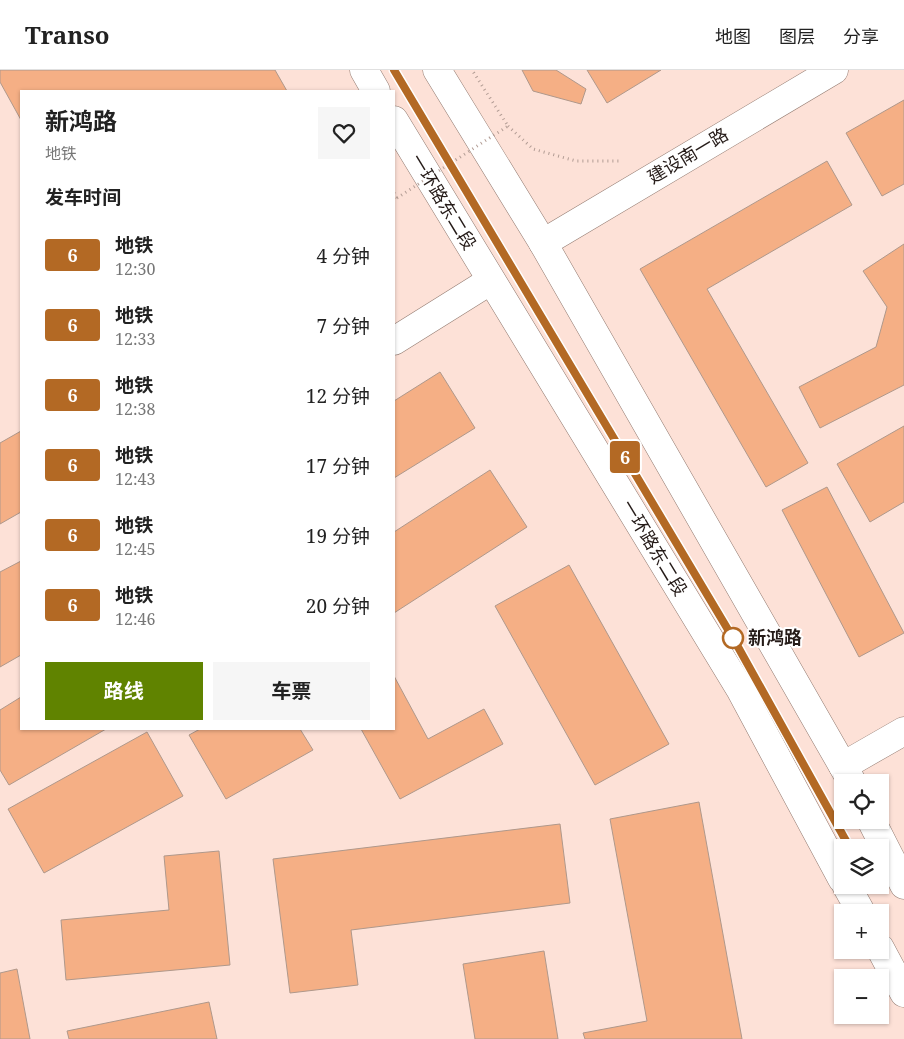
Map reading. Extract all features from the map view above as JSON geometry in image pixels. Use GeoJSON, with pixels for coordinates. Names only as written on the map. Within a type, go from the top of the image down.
{"type":"FeatureCollection","features":[{"type":"Feature","properties":{"kind":"main road"},"geometry":{"type":"LineString","coordinates":[[364,70],[375,90]]}},
{"type":"Feature","properties":{"kind":"main road"},"geometry":{"type":"LineString","coordinates":[[437,70],[543,243],[848,774],[904,731]]}},
{"type":"Feature","properties":{"kind":"main road","name":"建设南一路"},"geometry":{"type":"LineString","coordinates":[[543,243],[834,70]]}},
{"type":"Feature","properties":{"kind":"main road","name":"一环路东二段"},"geometry":{"type":"LineString","coordinates":[[395,122],[490,281],[740,689],[834,864]]}},
{"type":"Feature","properties":{"kind":"main road"},"geometry":{"type":"LineString","coordinates":[[395,340],[490,281]]}},
{"type":"Feature","properties":{"kind":"main road"},"geometry":{"type":"LineString","coordinates":[[876,829],[904,885]]}},
{"type":"Feature","properties":{"kind":"main road"},"geometry":{"type":"LineString","coordinates":[[886,959],[904,993]]}},
{"type":"Feature","properties":{"kind":"path"},"geometry":{"type":"LineString","coordinates":[[472,70],[508,126],[533,149],[576,161],[623,161]]}},
{"type":"Feature","properties":{"kind":"path"},"geometry":{"type":"LineString","coordinates":[[395,195],[397,198],[508,126]]}},
{"type":"Feature","properties":{"kind":"building"},"geometry":{"type":"Polygon","coordinates":[[[0,70],[275,70],[286,90],[20,90],[20,118],[0,82],[0,70]]]}},
{"type":"Feature","properties":{"kind":"building"},"geometry":{"type":"Polygon","coordinates":[[[522,70],[556,70],[586,89],[581,104],[533,91],[522,70]]]}},
{"type":"Feature","properties":{"kind":"building"},"geometry":{"type":"Polygon","coordinates":[[[587,70],[661,70],[607,103],[587,70]]]}},
{"type":"Feature","properties":{"kind":"building"},"geometry":{"type":"Polygon","coordinates":[[[904,100],[904,184],[882,196],[846,133],[904,100]]]}},
{"type":"Feature","properties":{"kind":"building"},"geometry":{"type":"Polygon","coordinates":[[[827,161],[852,205],[707,289],[808,463],[766,487],[640,269],[827,161]]]}},
{"type":"Feature","properties":{"kind":"building"},"geometry":{"type":"Polygon","coordinates":[[[904,244],[904,385],[820,428],[799,387],[876,347],[887,307],[863,271],[904,244]]]}},
{"type":"Feature","properties":{"kind":"building"},"geometry":{"type":"Polygon","coordinates":[[[440,372],[475,428],[395,477],[395,400],[440,372]]]}},
{"type":"Feature","properties":{"kind":"building"},"geometry":{"type":"Polygon","coordinates":[[[904,426],[904,502],[870,522],[837,464],[904,426]]]}},
{"type":"Feature","properties":{"kind":"building"},"geometry":{"type":"Polygon","coordinates":[[[20,432],[20,513],[0,524],[0,443],[20,432]]]}},
{"type":"Feature","properties":{"kind":"building"},"geometry":{"type":"Polygon","coordinates":[[[490,470],[527,527],[395,612],[395,531],[490,470]]]}},
{"type":"Feature","properties":{"kind":"building"},"geometry":{"type":"Polygon","coordinates":[[[827,487],[904,633],[859,657],[782,510],[827,487]]]}},
{"type":"Feature","properties":{"kind":"building"},"geometry":{"type":"Polygon","coordinates":[[[20,562],[20,656],[0,667],[0,572],[20,562]]]}},
{"type":"Feature","properties":{"kind":"building"},"geometry":{"type":"Polygon","coordinates":[[[569,565],[669,744],[595,785],[495,606],[569,565]]]}},
{"type":"Feature","properties":{"kind":"building"},"geometry":{"type":"Polygon","coordinates":[[[395,678],[428,739],[484,709],[503,744],[400,799],[362,730],[395,730],[395,678]]]}},
{"type":"Feature","properties":{"kind":"building"},"geometry":{"type":"Polygon","coordinates":[[[20,698],[20,730],[104,730],[9,785],[0,770],[0,710],[20,698]]]}},
{"type":"Feature","properties":{"kind":"building"},"geometry":{"type":"Polygon","coordinates":[[[198,730],[301,730],[313,750],[226,799],[189,735],[198,730]]]}},
{"type":"Feature","properties":{"kind":"building"},"geometry":{"type":"Polygon","coordinates":[[[147,732],[183,796],[44,873],[8,809],[147,732]]]}},
{"type":"Feature","properties":{"kind":"building"},"geometry":{"type":"Polygon","coordinates":[[[699,802],[742,1039],[585,1039],[583,1033],[647,1021],[610,819],[699,802]]]}},
{"type":"Feature","properties":{"kind":"building"},"geometry":{"type":"Polygon","coordinates":[[[560,824],[570,903],[351,930],[358,985],[290,993],[273,859],[560,824]]]}},
{"type":"Feature","properties":{"kind":"building"},"geometry":{"type":"Polygon","coordinates":[[[219,851],[230,965],[66,980],[61,920],[169,910],[164,856],[219,851]]]}},
{"type":"Feature","properties":{"kind":"building"},"geometry":{"type":"Polygon","coordinates":[[[544,951],[558,1039],[475,1039],[463,964],[544,951]]]}},
{"type":"Feature","properties":{"kind":"building"},"geometry":{"type":"Polygon","coordinates":[[[17,969],[30,1039],[0,1039],[0,973],[17,969]]]}},
{"type":"Feature","properties":{"kind":"building"},"geometry":{"type":"Polygon","coordinates":[[[209,1002],[217,1039],[69,1039],[67,1031],[209,1002]]]}},
{"type":"Feature","properties":{"kind":"metro line","name":"6"},"geometry":{"type":"LineString","coordinates":[[394,70],[733,638],[845,839]]}},
{"type":"Feature","properties":{"kind":"place","name":"新鸿路"},"geometry":{"type":"Point","coordinates":[733,638]}}]}
